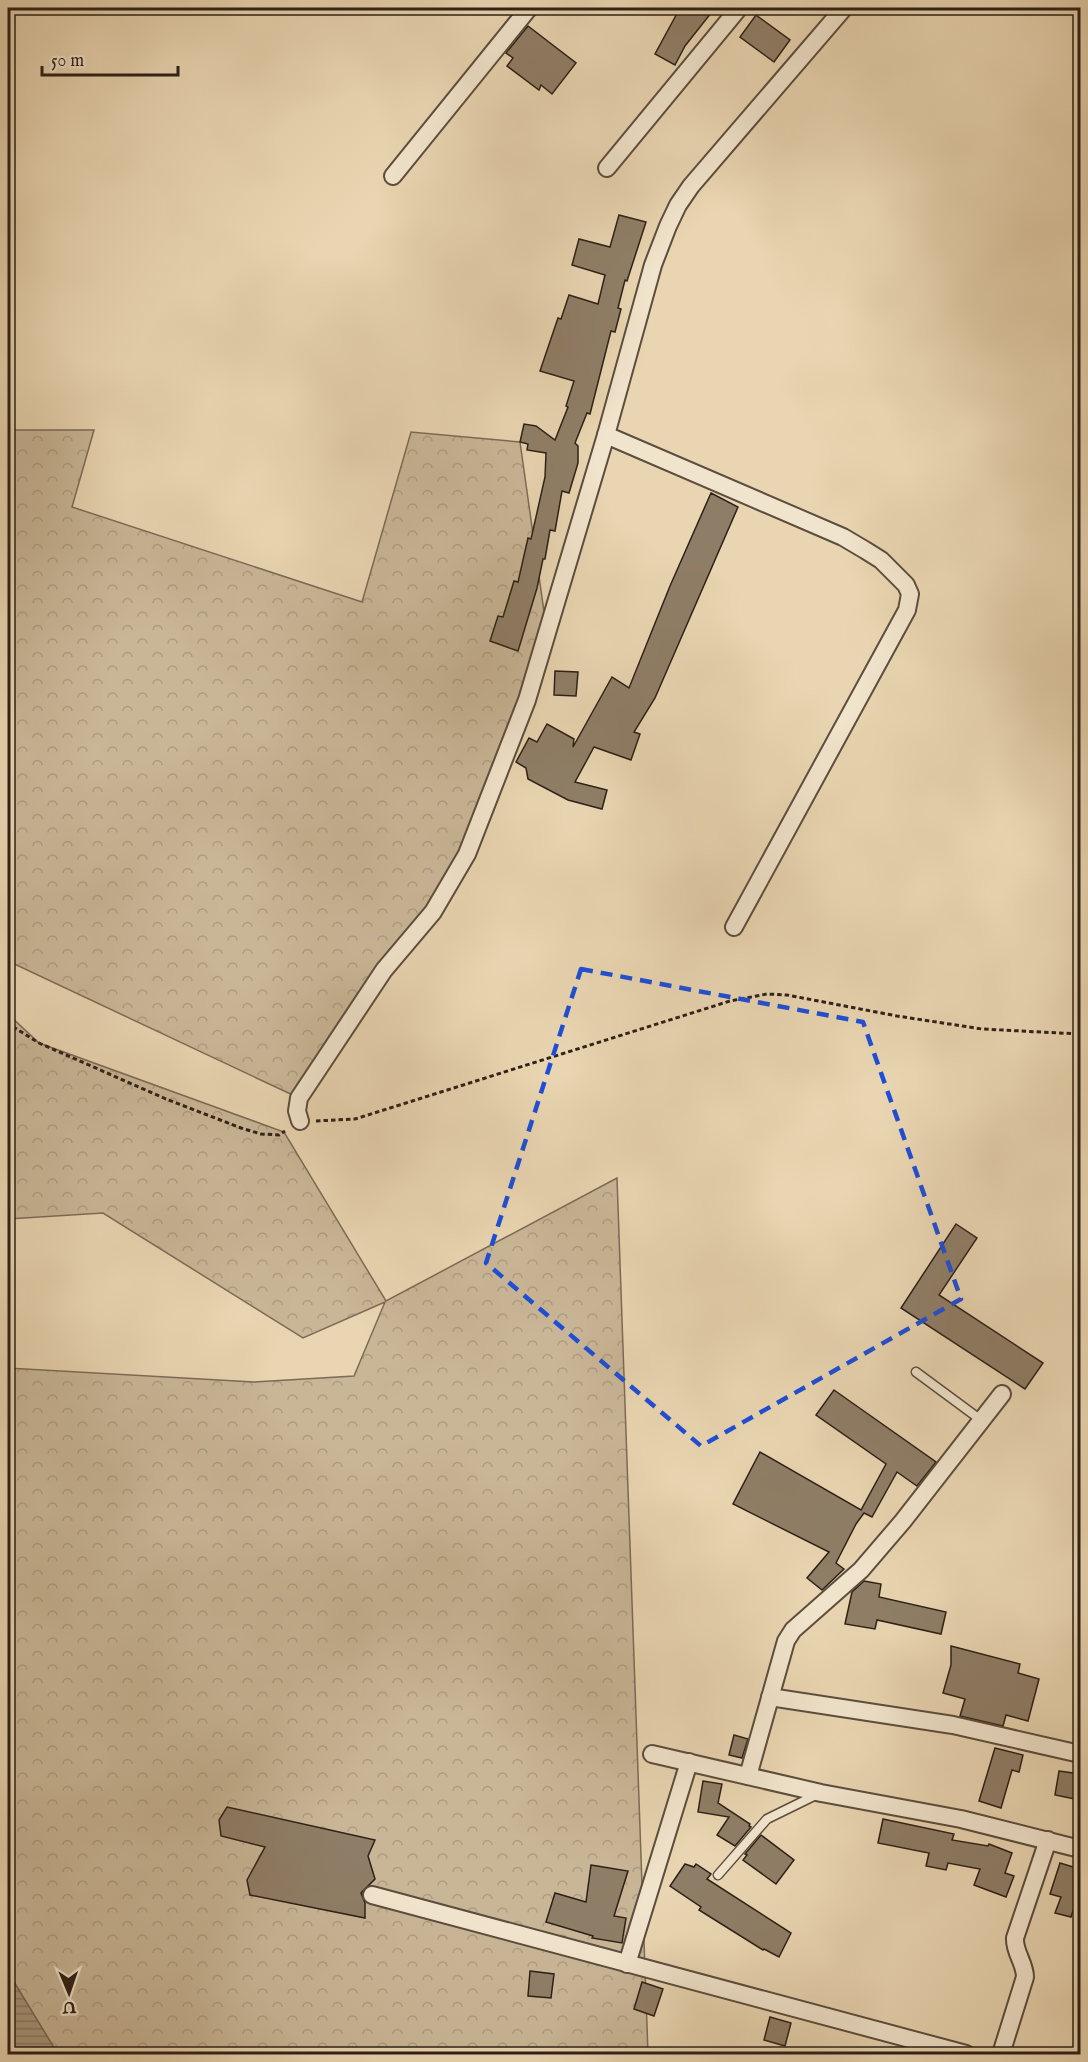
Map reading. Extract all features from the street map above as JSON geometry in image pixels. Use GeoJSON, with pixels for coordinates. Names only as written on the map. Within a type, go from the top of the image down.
{"type":"FeatureCollection","features":[{"type":"Feature","properties":{"kind":"street"},"geometry":{"type":"LineString","coordinates":[[393,176],[529,8]]}},
{"type":"Feature","properties":{"kind":"street"},"geometry":{"type":"LineString","coordinates":[[607,168],[739,8]]}},
{"type":"Feature","properties":{"kind":"street"},"geometry":{"type":"LineString","coordinates":[[300,1121],[297,1112],[299,1098],[384,970],[433,912],[467,854],[527,700],[606,435],[653,265],[678,205],[691,186],[844,8]]}},
{"type":"Feature","properties":{"kind":"street"},"geometry":{"type":"LineString","coordinates":[[606,435],[843,537],[881,560],[906,585],[910,594],[907,610],[734,927]]}},
{"type":"Feature","properties":{"kind":"street"},"geometry":{"type":"LineString","coordinates":[[748,1776],[786,1641],[793,1630],[861,1570],[903,1521],[1002,1394]]}},
{"type":"Feature","properties":{"kind":"street"},"geometry":{"type":"LineString","coordinates":[[770,1697],[953,1725],[1080,1754]]}},
{"type":"Feature","properties":{"kind":"street"},"geometry":{"type":"LineString","coordinates":[[652,1754],[821,1793],[961,1819],[1080,1849]]}},
{"type":"Feature","properties":{"kind":"street"},"geometry":{"type":"LineString","coordinates":[[627,1964],[689,1762]]}},
{"type":"Feature","properties":{"kind":"street"},"geometry":{"type":"LineString","coordinates":[[1001,2055],[1025,1977],[1015,1938],[1048,1840]]}},
{"type":"Feature","properties":{"kind":"street"},"geometry":{"type":"LineString","coordinates":[[372,1895],[966,2055]]}},
{"type":"Feature","properties":{"kind":"lane"},"geometry":{"type":"LineString","coordinates":[[916,1372],[981,1420]]}},
{"type":"Feature","properties":{"kind":"lane"},"geometry":{"type":"LineString","coordinates":[[718,1875],[766,1819],[821,1793]]}},
{"type":"Feature","properties":{"kind":"path"},"geometry":{"type":"LineString","coordinates":[[8,1021],[39,1043],[166,1099],[241,1128],[261,1134],[279,1135],[300,1121],[352,1120],[720,1004],[767,994],[804,998],[982,1029],[1080,1034]]}},
{"type":"Feature","properties":{"kind":"highlighted area"},"geometry":{"type":"Polygon","coordinates":[[[581,969],[863,1022],[961,1299],[701,1446],[486,1263],[581,969]]]}},
{"type":"Feature","properties":{"kind":"green space"},"geometry":{"type":"Polygon","coordinates":[[[8,430],[94,430],[72,507],[362,602],[411,432],[520,442],[547,633],[452,881],[299,1098],[8,961],[8,430]]]}},
{"type":"Feature","properties":{"kind":"green space"},"geometry":{"type":"Polygon","coordinates":[[[8,1014],[39,1043],[284,1132],[386,1301],[617,1178],[648,2054],[54,2054],[8,1982],[8,1368],[254,1382],[354,1376],[385,1302],[303,1338],[103,1213],[8,1219],[8,1014]]]}},
{"type":"Feature","properties":{"kind":"shaded area"},"geometry":{"type":"Polygon","coordinates":[[[8,1972],[58,2054],[8,2054],[8,1972]]]}},
{"type":"Feature","properties":{"kind":"building"},"geometry":{"type":"Polygon","coordinates":[[[680,8],[715,8],[685,46],[675,65],[655,54],[680,8]]]}},
{"type":"Feature","properties":{"kind":"building"},"geometry":{"type":"Polygon","coordinates":[[[756,15],[790,40],[774,62],[740,37],[756,15]]]}},
{"type":"Feature","properties":{"kind":"building"},"geometry":{"type":"Polygon","coordinates":[[[528,26],[576,63],[552,94],[541,85],[539,90],[507,66],[513,58],[506,53],[528,26]]]}},
{"type":"Feature","properties":{"kind":"building"},"geometry":{"type":"Polygon","coordinates":[[[619,215],[646,222],[627,281],[625,280],[615,332],[611,331],[590,414],[587,413],[575,443],[578,446],[578,463],[569,493],[562,491],[555,531],[550,530],[545,559],[543,559],[537,588],[518,651],[490,641],[498,616],[503,617],[514,581],[518,582],[528,538],[531,539],[545,477],[546,453],[527,450],[528,444],[520,442],[524,424],[536,426],[555,440],[568,407],[566,406],[574,381],[540,371],[558,318],[561,319],[569,295],[598,304],[605,275],[572,265],[579,239],[610,247],[619,215]]]}},
{"type":"Feature","properties":{"kind":"building"},"geometry":{"type":"Polygon","coordinates":[[[711,493],[738,507],[655,698],[634,732],[640,734],[631,760],[594,747],[575,782],[607,790],[602,809],[568,800],[528,779],[526,768],[516,762],[529,738],[537,742],[547,724],[574,739],[573,747],[612,677],[629,688],[711,493]]]}},
{"type":"Feature","properties":{"kind":"building"},"geometry":{"type":"Polygon","coordinates":[[[555,671],[578,672],[576,696],[554,695],[555,671]]]}},
{"type":"Feature","properties":{"kind":"building"},"geometry":{"type":"Polygon","coordinates":[[[956,1224],[977,1238],[939,1295],[1043,1363],[1025,1389],[901,1308],[956,1224]]]}},
{"type":"Feature","properties":{"kind":"building"},"geometry":{"type":"Polygon","coordinates":[[[834,1390],[936,1462],[917,1486],[897,1472],[872,1517],[864,1513],[856,1524],[836,1563],[844,1569],[822,1590],[807,1578],[829,1552],[733,1504],[760,1452],[861,1510],[886,1464],[816,1415],[834,1390]]]}},
{"type":"Feature","properties":{"kind":"building"},"geometry":{"type":"Polygon","coordinates":[[[864,1581],[881,1584],[879,1597],[946,1612],[941,1634],[877,1620],[875,1629],[845,1624],[852,1592],[864,1581]]]}},
{"type":"Feature","properties":{"kind":"building"},"geometry":{"type":"Polygon","coordinates":[[[951,1646],[1020,1664],[1018,1673],[1039,1679],[1028,1721],[1006,1715],[1003,1726],[960,1716],[965,1699],[943,1693],[951,1665],[951,1646]]]}},
{"type":"Feature","properties":{"kind":"building"},"geometry":{"type":"Polygon","coordinates":[[[734,1735],[748,1739],[742,1758],[729,1755],[734,1735]]]}},
{"type":"Feature","properties":{"kind":"building"},"geometry":{"type":"Polygon","coordinates":[[[995,1748],[1023,1755],[1019,1772],[1012,1770],[1001,1808],[979,1801],[995,1748]]]}},
{"type":"Feature","properties":{"kind":"building"},"geometry":{"type":"Polygon","coordinates":[[[1059,1771],[1080,1774],[1080,1800],[1055,1795],[1059,1771]]]}},
{"type":"Feature","properties":{"kind":"building"},"geometry":{"type":"Polygon","coordinates":[[[703,1781],[722,1784],[718,1803],[750,1824],[751,1827],[735,1846],[717,1835],[729,1817],[698,1812],[703,1781]]]}},
{"type":"Feature","properties":{"kind":"building"},"geometry":{"type":"Polygon","coordinates":[[[227,1807],[375,1840],[368,1856],[375,1879],[361,1893],[365,1903],[365,1918],[250,1895],[247,1880],[265,1847],[221,1836],[219,1820],[227,1807]]]}},
{"type":"Feature","properties":{"kind":"building"},"geometry":{"type":"Polygon","coordinates":[[[883,1819],[954,1834],[952,1840],[988,1846],[989,1844],[1012,1853],[1005,1873],[1014,1876],[1006,1897],[974,1885],[980,1869],[948,1863],[946,1870],[926,1866],[929,1853],[878,1843],[883,1819]]]}},
{"type":"Feature","properties":{"kind":"building"},"geometry":{"type":"Polygon","coordinates":[[[761,1835],[794,1860],[776,1884],[743,1860],[747,1855],[745,1854],[761,1835]]]}},
{"type":"Feature","properties":{"kind":"building"},"geometry":{"type":"Polygon","coordinates":[[[1060,1863],[1080,1869],[1080,1889],[1071,1917],[1055,1913],[1061,1897],[1050,1894],[1060,1863]]]}},
{"type":"Feature","properties":{"kind":"building"},"geometry":{"type":"Polygon","coordinates":[[[685,1864],[694,1867],[696,1864],[711,1874],[707,1879],[791,1933],[779,1957],[763,1950],[699,1910],[701,1907],[670,1886],[685,1864]]]}},
{"type":"Feature","properties":{"kind":"building"},"geometry":{"type":"Polygon","coordinates":[[[591,1865],[628,1871],[614,1916],[626,1918],[622,1943],[592,1938],[593,1936],[546,1922],[555,1893],[586,1902],[591,1865]]]}},
{"type":"Feature","properties":{"kind":"building"},"geometry":{"type":"Polygon","coordinates":[[[530,1971],[554,1974],[551,1998],[528,1996],[530,1971]]]}},
{"type":"Feature","properties":{"kind":"building"},"geometry":{"type":"Polygon","coordinates":[[[642,1982],[663,1989],[654,2016],[634,2009],[642,1982]]]}},
{"type":"Feature","properties":{"kind":"building"},"geometry":{"type":"Polygon","coordinates":[[[770,2017],[791,2023],[785,2046],[764,2040],[770,2017]]]}}]}
